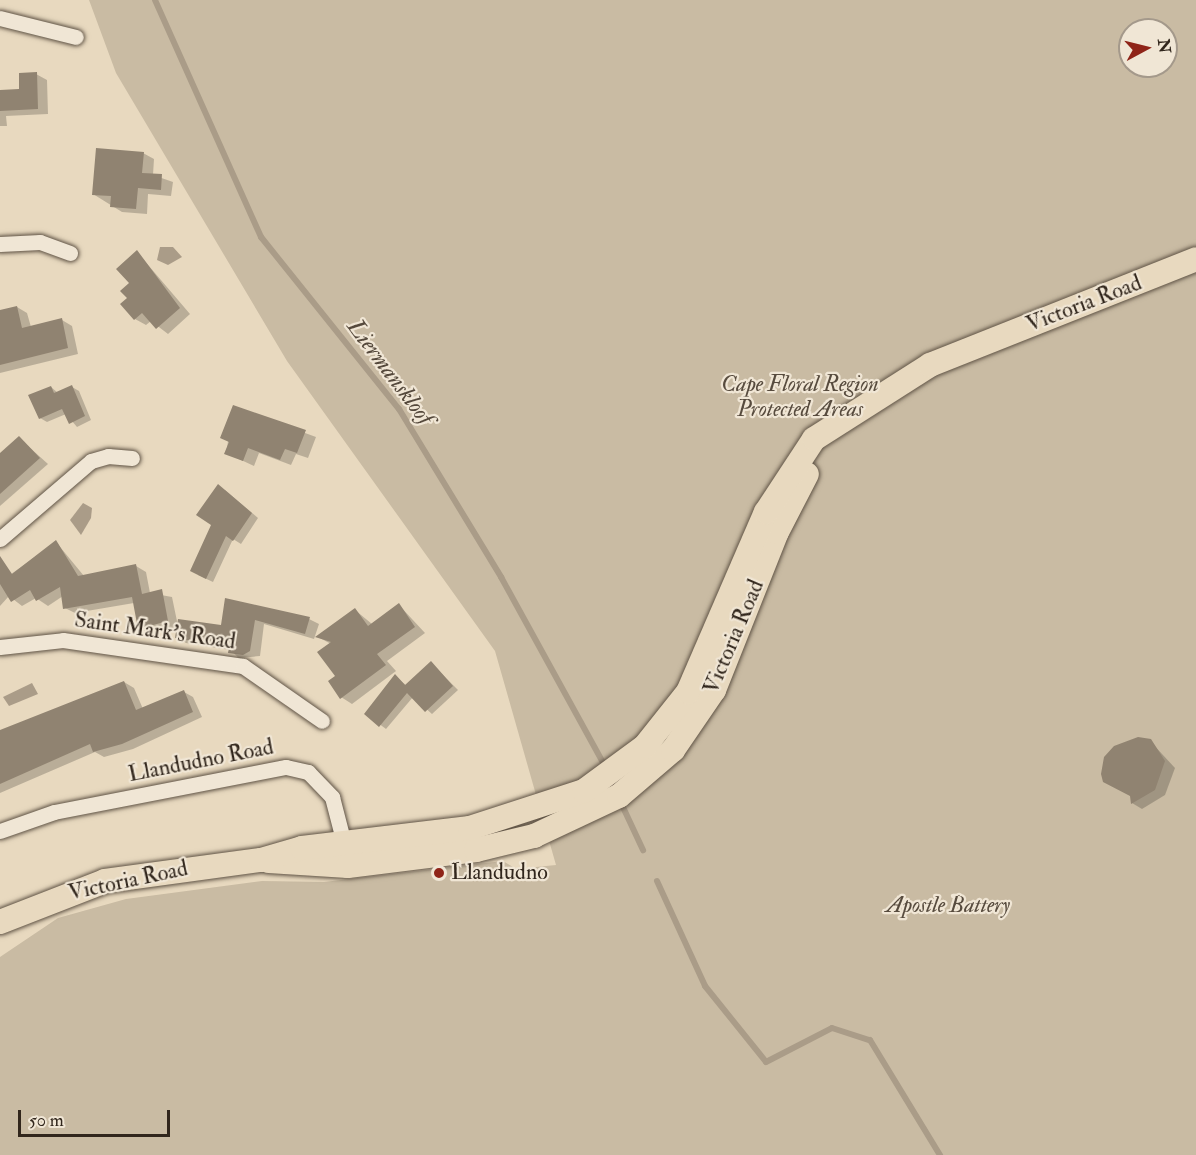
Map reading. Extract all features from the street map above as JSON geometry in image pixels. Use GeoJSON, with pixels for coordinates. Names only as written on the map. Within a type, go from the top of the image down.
{"type":"FeatureCollection","features":[{"type":"Feature","properties":{"kind":"main road","name":"Victoria Road"},"geometry":{"type":"LineString","coordinates":[[0,922],[105,881],[261,860],[347,855],[525,814],[584,791],[628,762],[688,692],[766,512],[802,452],[930,365],[1196,259]]}},
{"type":"Feature","properties":{"kind":"street"},"geometry":{"type":"LineString","coordinates":[[0,18],[76,37]]}},
{"type":"Feature","properties":{"kind":"street"},"geometry":{"type":"LineString","coordinates":[[0,244],[40,242],[70,253]]}},
{"type":"Feature","properties":{"kind":"street"},"geometry":{"type":"LineString","coordinates":[[0,539],[91,461],[108,456],[132,458]]}},
{"type":"Feature","properties":{"kind":"street","name":"Saint Mark's Road"},"geometry":{"type":"LineString","coordinates":[[0,647],[63,640],[243,666],[322,721]]}},
{"type":"Feature","properties":{"kind":"street","name":"Llandudno Road"},"geometry":{"type":"LineString","coordinates":[[0,831],[54,812],[286,767],[308,772],[325,787],[347,855]]}},
{"type":"Feature","properties":{"kind":"green space","name":"Cape Floral Region Protected Areas"},"geometry":{"type":"Polygon","coordinates":[[[89,0],[1196,0],[1196,1155],[0,1155],[0,957],[58,918],[126,899],[262,881],[324,882],[503,861],[516,869],[556,865],[495,651],[287,361],[116,73],[89,0]]]}},
{"type":"Feature","properties":{"kind":"shaded area"},"geometry":{"type":"Polygon","coordinates":[[[160,247],[173,247],[182,257],[168,265],[157,260],[160,247]]]}},
{"type":"Feature","properties":{"kind":"shaded area"},"geometry":{"type":"Polygon","coordinates":[[[83,503],[92,508],[91,518],[81,535],[70,520],[83,503]]]}},
{"type":"Feature","properties":{"kind":"shaded area"},"geometry":{"type":"Polygon","coordinates":[[[32,683],[38,694],[9,706],[3,697],[32,683]]]}},
{"type":"Feature","properties":{"kind":"building"},"geometry":{"type":"Polygon","coordinates":[[[37,72],[38,109],[0,111],[0,90],[19,89],[19,73],[37,72]]]}},
{"type":"Feature","properties":{"kind":"building"},"geometry":{"type":"Polygon","coordinates":[[[96,148],[144,152],[142,173],[162,174],[161,190],[138,188],[136,209],[110,207],[111,196],[92,195],[96,148]]]}},
{"type":"Feature","properties":{"kind":"building"},"geometry":{"type":"Polygon","coordinates":[[[137,250],[180,308],[156,329],[142,313],[134,320],[120,304],[127,298],[120,291],[129,283],[116,269],[137,250]]]}},
{"type":"Feature","properties":{"kind":"building"},"geometry":{"type":"Polygon","coordinates":[[[17,306],[22,328],[62,318],[68,348],[0,365],[0,310],[17,306]]]}},
{"type":"Feature","properties":{"kind":"building"},"geometry":{"type":"Polygon","coordinates":[[[72,385],[85,416],[69,424],[62,409],[39,419],[28,395],[51,386],[54,393],[72,385]]]}},
{"type":"Feature","properties":{"kind":"building"},"geometry":{"type":"Polygon","coordinates":[[[233,405],[306,430],[297,453],[285,449],[280,460],[248,448],[243,461],[224,454],[229,442],[220,438],[233,405]]]}},
{"type":"Feature","properties":{"kind":"building"},"geometry":{"type":"Polygon","coordinates":[[[19,436],[40,458],[0,494],[0,453],[19,436]]]}},
{"type":"Feature","properties":{"kind":"building"},"geometry":{"type":"Polygon","coordinates":[[[218,484],[252,513],[233,541],[226,536],[206,579],[190,571],[211,525],[196,515],[218,484]]]}},
{"type":"Feature","properties":{"kind":"building"},"geometry":{"type":"Polygon","coordinates":[[[56,540],[78,576],[136,564],[142,594],[162,589],[168,621],[138,629],[132,597],[63,609],[60,587],[36,601],[30,590],[11,602],[0,584],[0,556],[12,574],[56,540]]]}},
{"type":"Feature","properties":{"kind":"building"},"geometry":{"type":"Polygon","coordinates":[[[225,598],[310,617],[305,634],[255,620],[250,651],[243,655],[228,653],[229,647],[175,638],[178,619],[221,625],[225,598]]]}},
{"type":"Feature","properties":{"kind":"building"},"geometry":{"type":"Polygon","coordinates":[[[399,603],[415,627],[377,654],[386,665],[340,699],[328,681],[335,676],[317,652],[331,642],[315,637],[355,608],[368,626],[399,603]]]}},
{"type":"Feature","properties":{"kind":"building"},"geometry":{"type":"Polygon","coordinates":[[[431,661],[453,686],[425,712],[407,693],[379,727],[364,714],[395,674],[405,685],[431,661]]]}},
{"type":"Feature","properties":{"kind":"building"},"geometry":{"type":"Polygon","coordinates":[[[124,681],[136,710],[184,690],[193,712],[122,744],[93,752],[90,744],[0,784],[0,730],[124,681]]]}},
{"type":"Feature","properties":{"kind":"building"},"geometry":{"type":"Polygon","coordinates":[[[1138,737],[1151,739],[1165,761],[1155,790],[1131,804],[1130,796],[1103,782],[1101,774],[1104,757],[1114,746],[1138,737]]]}},
{"type":"Feature","properties":{"kind":"waterway","name":"Liermanskloof"},"geometry":{"type":"LineString","coordinates":[[155,0],[261,237],[399,409],[501,577],[604,764]]}},
{"type":"Feature","properties":{"kind":"waterway","name":"Liermanskloof"},"geometry":{"type":"LineString","coordinates":[[622,805],[643,850]]}},
{"type":"Feature","properties":{"kind":"waterway"},"geometry":{"type":"LineString","coordinates":[[657,881],[705,986],[766,1062],[832,1028],[870,1040],[940,1155]]}},
{"type":"Feature","properties":{"kind":"place","name":"Llandudno"},"geometry":{"type":"Point","coordinates":[439,873]}},
{"type":"Feature","properties":{"kind":"park label","name":"Apostle Battery"},"geometry":{"type":"Point","coordinates":[948,906]}}]}
